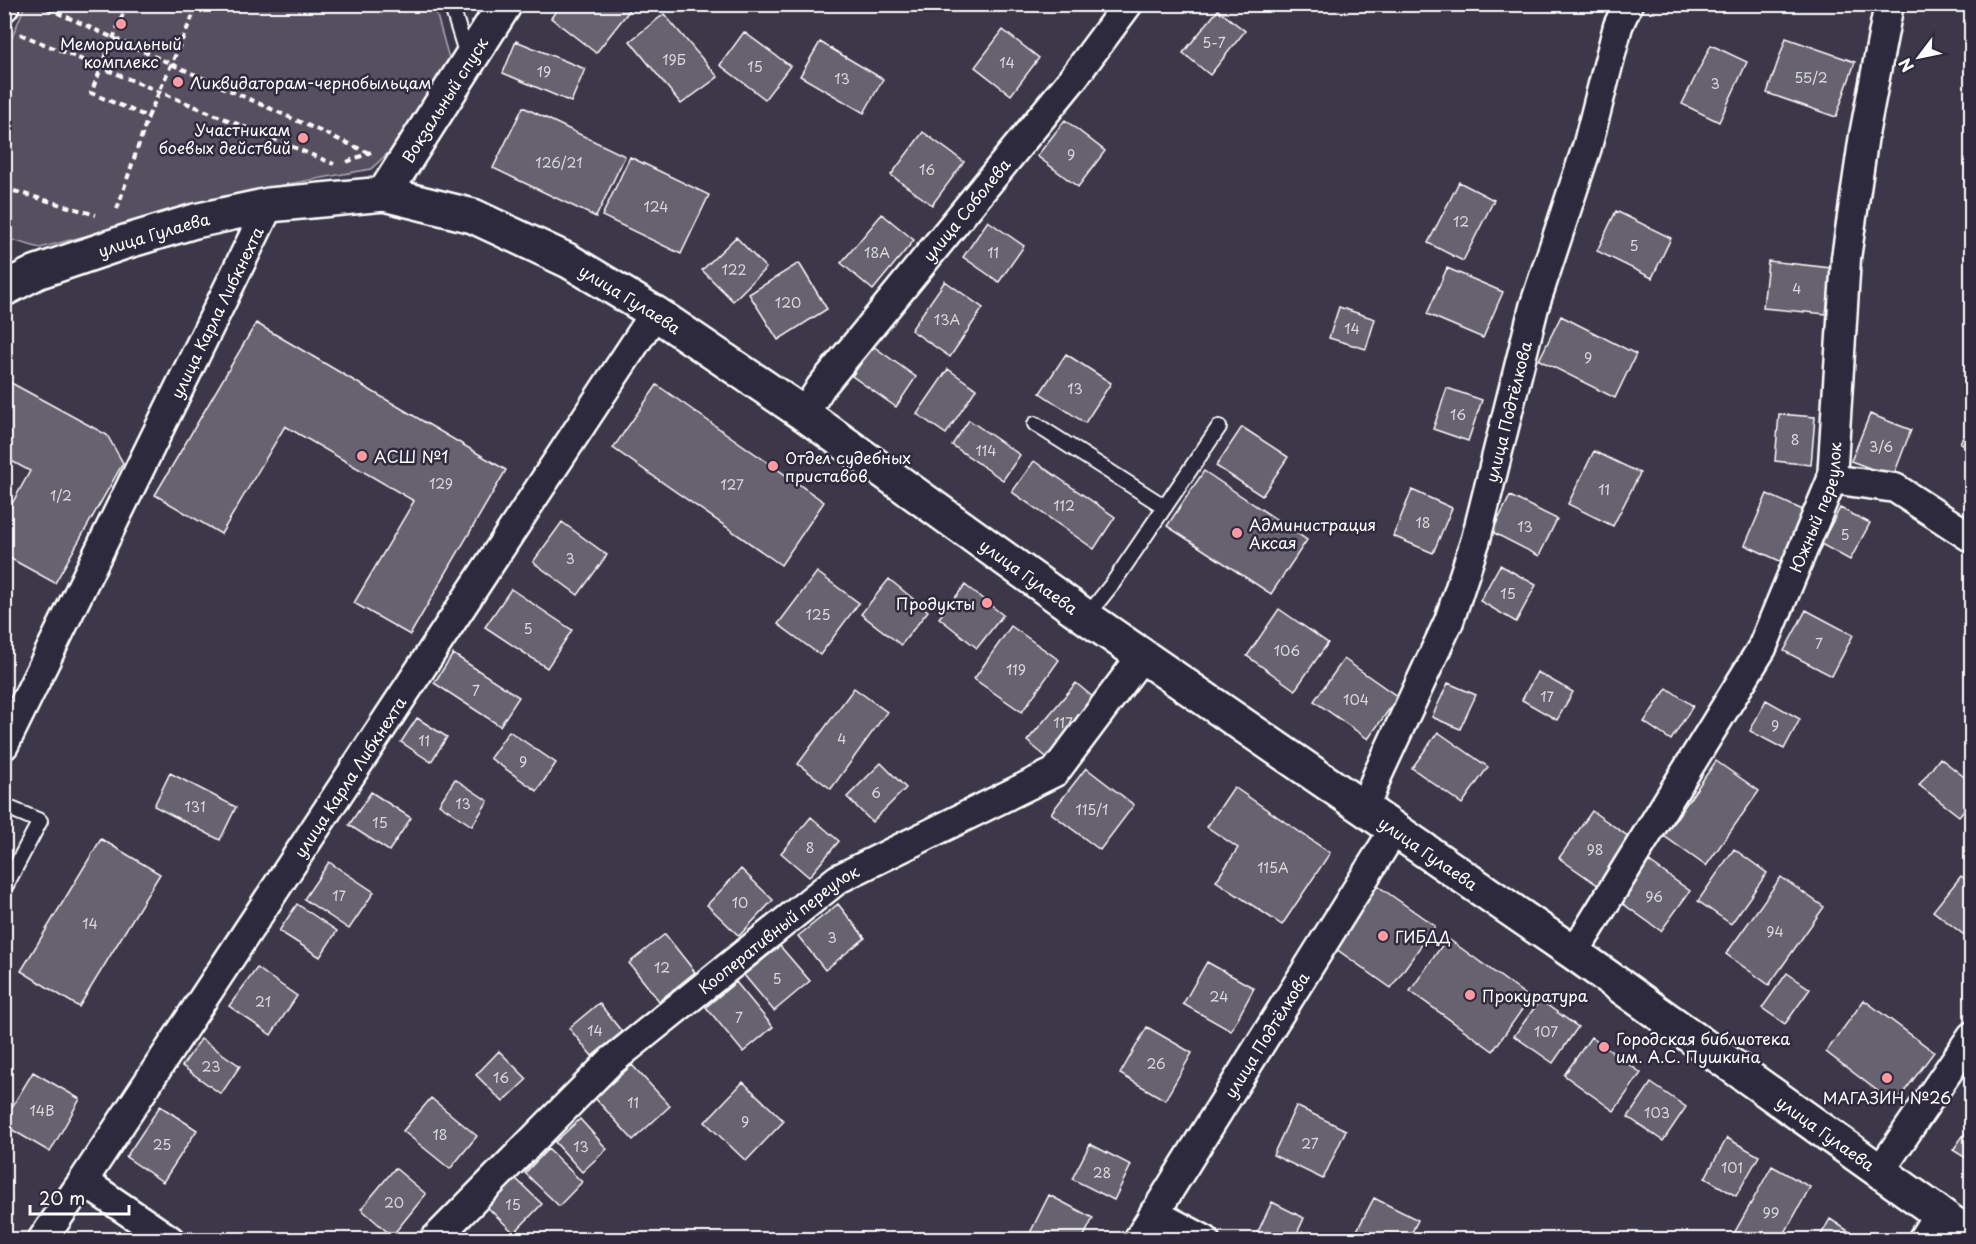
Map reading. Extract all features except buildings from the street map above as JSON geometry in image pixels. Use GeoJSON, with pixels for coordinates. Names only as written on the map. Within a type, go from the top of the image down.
{"type":"FeatureCollection","features":[{"type":"Feature","properties":{"kind":"main road","name":"Вокзальный спуск"},"geometry":{"type":"LineString","coordinates":[[384,194],[505,4]]}},
{"type":"Feature","properties":{"kind":"main road","name":"улица Гулаева"},"geometry":{"type":"LineString","coordinates":[[4,289],[37,272],[124,242],[195,221],[269,205],[384,194],[473,216],[569,261],[655,313],[804,414],[1086,617],[1574,953],[1880,1171],[1931,1226],[1971,1237]]}},
{"type":"Feature","properties":{"kind":"street","name":"улица Соболева"},"geometry":{"type":"LineString","coordinates":[[804,414],[821,387],[1071,81],[1128,4]]}},
{"type":"Feature","properties":{"kind":"street","name":"улица Подтёлкова"},"geometry":{"type":"LineString","coordinates":[[1364,810],[1378,774],[1449,621],[1476,539],[1534,307],[1587,147],[1618,26],[1628,4]]}},
{"type":"Feature","properties":{"kind":"street","name":"Южный переулок"},"geometry":{"type":"LineString","coordinates":[[1574,953],[1762,648],[1832,478],[1846,258],[1864,135],[1889,4]]}},
{"type":"Feature","properties":{"kind":"street","name":"улица Карла Либкнехта"},"geometry":{"type":"LineString","coordinates":[[4,745],[269,205]]}},
{"type":"Feature","properties":{"kind":"street","name":"улица Карла Либкнехта"},"geometry":{"type":"LineString","coordinates":[[42,1239],[83,1181],[655,313]]}},
{"type":"Feature","properties":{"kind":"street"},"geometry":{"type":"LineString","coordinates":[[1832,478],[1895,488],[1971,537]]}},
{"type":"Feature","properties":{"kind":"street","name":"Кооперативный переулок"},"geometry":{"type":"LineString","coordinates":[[434,1239],[610,1062],[838,879],[1055,772],[1143,656]]}},
{"type":"Feature","properties":{"kind":"street","name":"улица Подтёлкова"},"geometry":{"type":"LineString","coordinates":[[1138,1239],[1394,830]]}},
{"type":"Feature","properties":{"kind":"street"},"geometry":{"type":"LineString","coordinates":[[1880,1171],[1971,1036]]}},
{"type":"Feature","properties":{"kind":"street"},"geometry":{"type":"LineString","coordinates":[[83,1181],[170,1239]]}},
{"type":"Feature","properties":{"kind":"street"},"geometry":{"type":"LineString","coordinates":[[1154,1214],[1205,1239]]}},
{"type":"Feature","properties":{"kind":"lane"},"geometry":{"type":"LineString","coordinates":[[451,4],[469,63]]}},
{"type":"Feature","properties":{"kind":"lane"},"geometry":{"type":"LineString","coordinates":[[1035,424],[1164,507]]}},
{"type":"Feature","properties":{"kind":"lane"},"geometry":{"type":"LineString","coordinates":[[1086,617],[1113,583],[1219,427]]}},
{"type":"Feature","properties":{"kind":"lane"},"geometry":{"type":"LineString","coordinates":[[4,806],[40,821],[4,889]]}},
{"type":"Feature","properties":{"kind":"path"},"geometry":{"type":"LineString","coordinates":[[38,4],[370,153]]}},
{"type":"Feature","properties":{"kind":"path"},"geometry":{"type":"LineString","coordinates":[[127,4],[92,93],[148,117]]}},
{"type":"Feature","properties":{"kind":"path"},"geometry":{"type":"LineString","coordinates":[[117,210],[148,117],[198,4]]}},
{"type":"Feature","properties":{"kind":"path"},"geometry":{"type":"LineString","coordinates":[[8,15],[102,68],[338,166]]}},
{"type":"Feature","properties":{"kind":"shaded area"},"geometry":{"type":"Polygon","coordinates":[[[25,5],[434,5],[450,62],[409,133],[371,169],[261,189],[40,248],[5,238],[5,68],[7,50],[25,5]]]}},
{"type":"Feature","properties":{"kind":"place","name":"Мемориальный комплекс"},"geometry":{"type":"Point","coordinates":[121,24]}},
{"type":"Feature","properties":{"kind":"place","name":"Ликвидаторам-чернобыльцам"},"geometry":{"type":"Point","coordinates":[178,82]}},
{"type":"Feature","properties":{"kind":"place","name":"Участникам боевых действий"},"geometry":{"type":"Point","coordinates":[303,138]}},
{"type":"Feature","properties":{"kind":"place","name":"АСШ №1"},"geometry":{"type":"Point","coordinates":[362,456]}},
{"type":"Feature","properties":{"kind":"place","name":"Отдел судебных приставов"},"geometry":{"type":"Point","coordinates":[773,466]}},
{"type":"Feature","properties":{"kind":"place","name":"Администрация Аксая"},"geometry":{"type":"Point","coordinates":[1237,533]}},
{"type":"Feature","properties":{"kind":"place","name":"Продукты"},"geometry":{"type":"Point","coordinates":[987,603]}},
{"type":"Feature","properties":{"kind":"place","name":"ГИБДД"},"geometry":{"type":"Point","coordinates":[1383,936]}},
{"type":"Feature","properties":{"kind":"place","name":"Прокуратура"},"geometry":{"type":"Point","coordinates":[1470,995]}},
{"type":"Feature","properties":{"kind":"place","name":"Городская библиотека им. А.С. Пушкина"},"geometry":{"type":"Point","coordinates":[1604,1047]}},
{"type":"Feature","properties":{"kind":"place","name":"МАГАЗИН №26"},"geometry":{"type":"Point","coordinates":[1887,1078]}}]}
